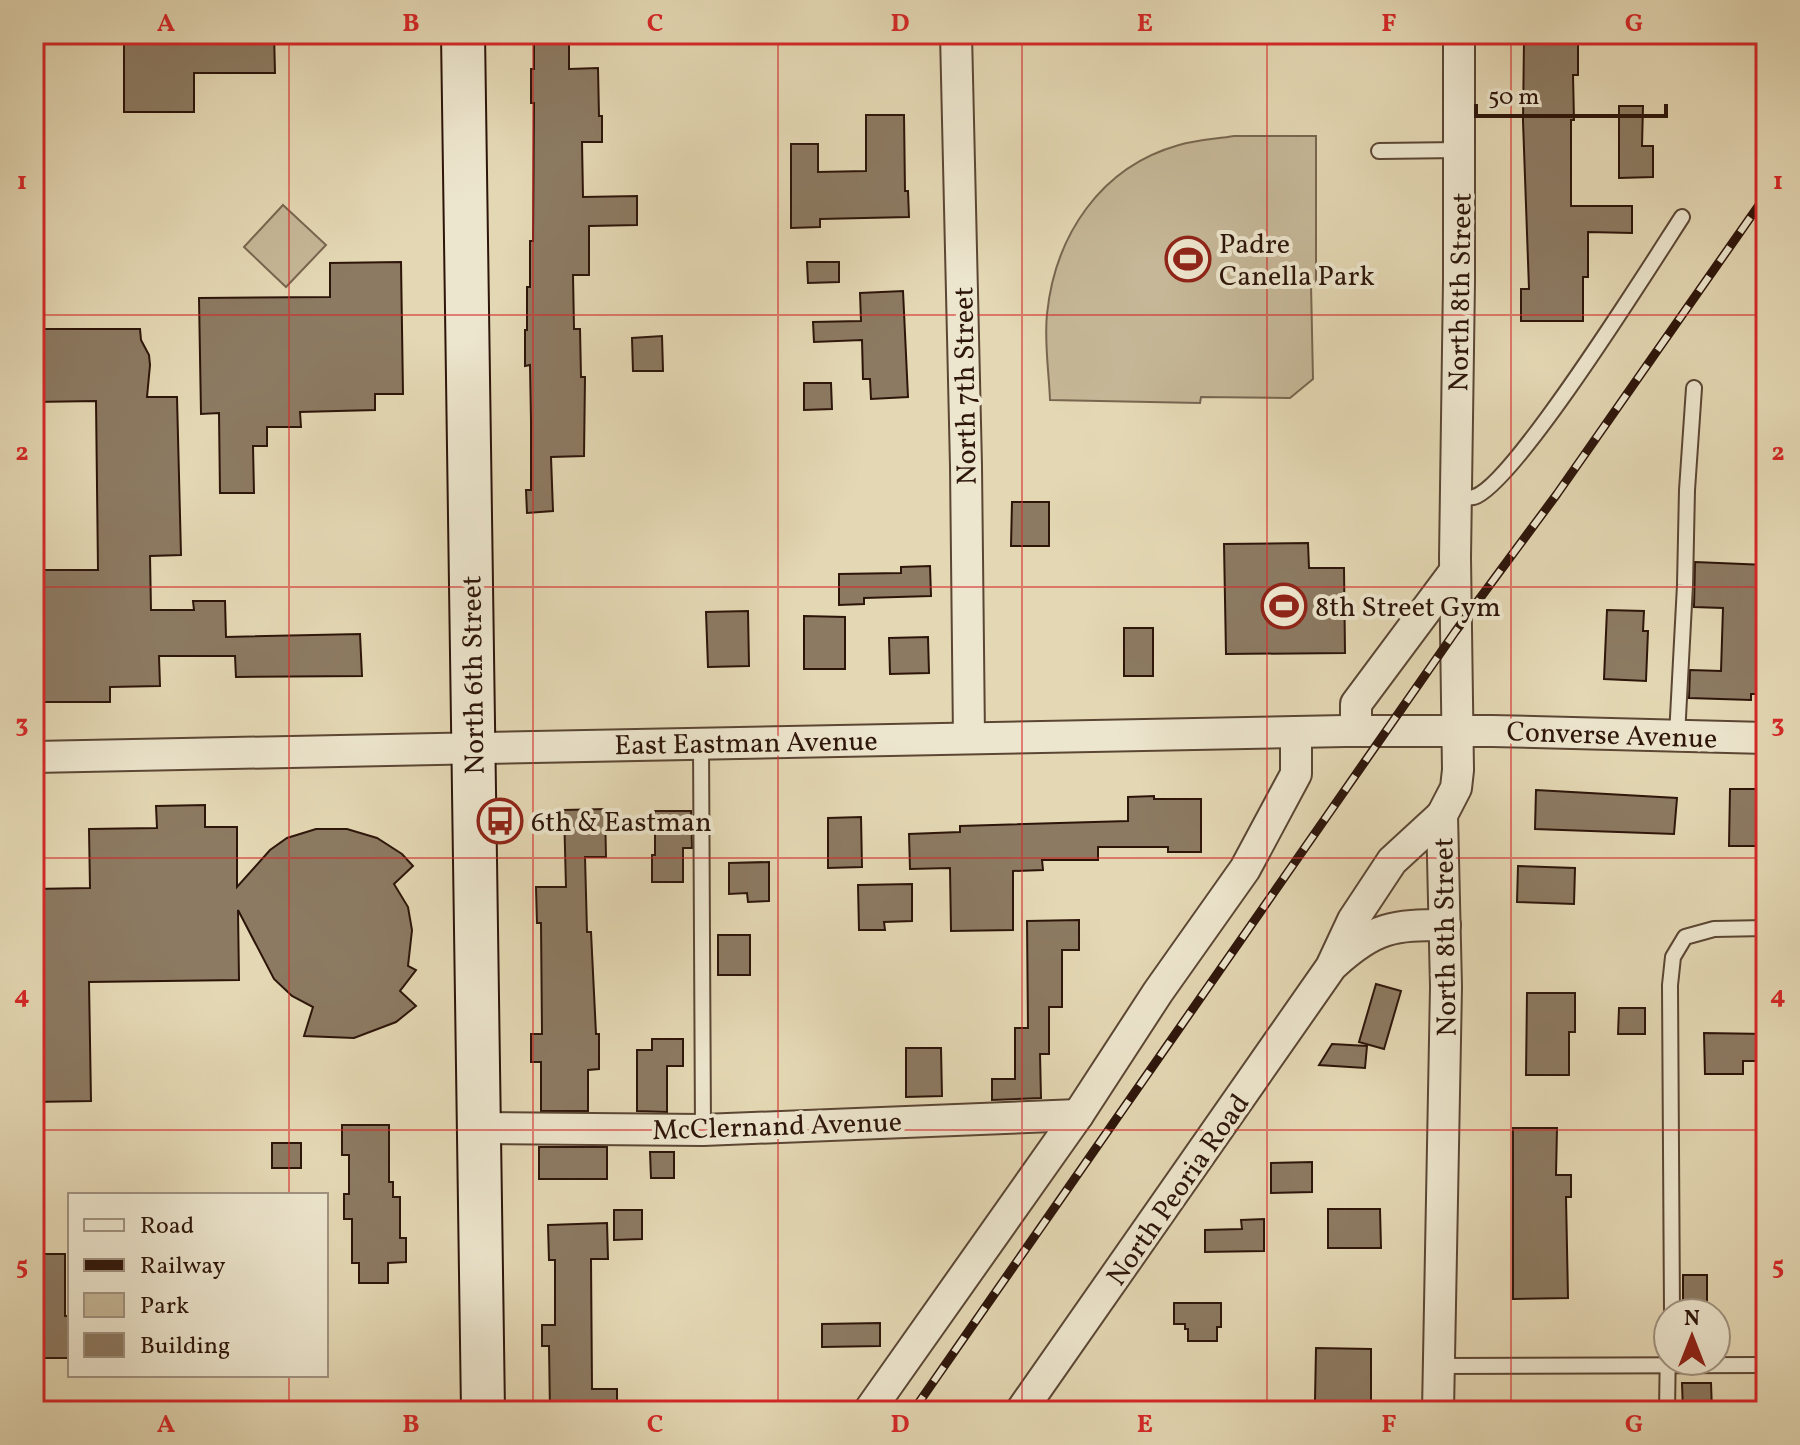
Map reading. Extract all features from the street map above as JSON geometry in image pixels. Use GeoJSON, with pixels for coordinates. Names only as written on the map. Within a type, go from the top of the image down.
{"type":"FeatureCollection","features":[{"type":"Feature","properties":{"kind":"main road","name":"North 6th Street"},"geometry":{"type":"LineString","coordinates":[[463,34],[483,1411]]}},
{"type":"Feature","properties":{"kind":"street","name":"North 7th Street"},"geometry":{"type":"LineString","coordinates":[[956,34],[969,738]]}},
{"type":"Feature","properties":{"kind":"street","name":"North 8th Street"},"geometry":{"type":"LineString","coordinates":[[1438,1411],[1445,925],[1442,815],[1456,788],[1458,731],[1455,571],[1459,34]]}},
{"type":"Feature","properties":{"kind":"street"},"geometry":{"type":"LineString","coordinates":[[1356,731],[1356,704],[1455,571]]}},
{"type":"Feature","properties":{"kind":"street","name":"East Eastman Avenue"},"geometry":{"type":"LineString","coordinates":[[34,757],[1458,731]]}},
{"type":"Feature","properties":{"kind":"street","name":"Converse Avenue"},"geometry":{"type":"LineString","coordinates":[[1458,731],[1766,738]]}},
{"type":"Feature","properties":{"kind":"street"},"geometry":{"type":"LineString","coordinates":[[869,1411],[1078,1115],[1158,992],[1245,869],[1296,774],[1296,732]]}},
{"type":"Feature","properties":{"kind":"street","name":"North Peoria Road"},"geometry":{"type":"LineString","coordinates":[[1021,1411],[1331,967],[1353,920],[1392,861],[1442,815]]}},
{"type":"Feature","properties":{"kind":"street","name":"North Peoria Road"},"geometry":{"type":"LineString","coordinates":[[1331,967],[1361,940],[1374,935],[1405,925],[1445,925]]}},
{"type":"Feature","properties":{"kind":"street","name":"McClernand Avenue"},"geometry":{"type":"LineString","coordinates":[[477,1128],[703,1130],[1078,1115]]}},
{"type":"Feature","properties":{"kind":"lane"},"geometry":{"type":"LineString","coordinates":[[1379,151],[1460,150]]}},
{"type":"Feature","properties":{"kind":"lane"},"geometry":{"type":"LineString","coordinates":[[1456,497],[1475,497],[1500,478],[1527,446],[1682,217]]}},
{"type":"Feature","properties":{"kind":"lane"},"geometry":{"type":"LineString","coordinates":[[1677,736],[1694,388]]}},
{"type":"Feature","properties":{"kind":"lane"},"geometry":{"type":"LineString","coordinates":[[701,743],[703,1130]]}},
{"type":"Feature","properties":{"kind":"lane"},"geometry":{"type":"LineString","coordinates":[[1672,1297],[1670,985],[1673,957],[1685,937],[1714,929],[1766,928]]}},
{"type":"Feature","properties":{"kind":"lane"},"geometry":{"type":"LineString","coordinates":[[1440,1366],[1652,1365]]}},
{"type":"Feature","properties":{"kind":"lane"},"geometry":{"type":"LineString","coordinates":[[1732,1365],[1766,1365]]}},
{"type":"Feature","properties":{"kind":"lane"},"geometry":{"type":"LineString","coordinates":[[1666,1377],[1667,1411]]}},
{"type":"Feature","properties":{"kind":"green space","name":"Padre Canella Park"},"geometry":{"type":"Polygon","coordinates":[[[1234,136],[1316,136],[1316,283],[1311,284],[1313,379],[1290,398],[1201,397],[1200,403],[1050,400],[1046,335],[1052,285],[1071,232],[1086,208],[1126,170],[1151,155],[1186,143],[1234,136]]]}},
{"type":"Feature","properties":{"kind":"green space"},"geometry":{"type":"Polygon","coordinates":[[[283,205],[326,245],[286,287],[244,247],[283,205]]]}},
{"type":"Feature","properties":{"kind":"building"},"geometry":{"type":"Polygon","coordinates":[[[124,34],[274,34],[275,73],[194,73],[194,112],[124,112],[124,34]]]}},
{"type":"Feature","properties":{"kind":"building"},"geometry":{"type":"Polygon","coordinates":[[[534,34],[569,34],[569,69],[598,68],[602,142],[582,142],[583,197],[637,196],[637,225],[589,226],[589,275],[573,275],[574,329],[580,329],[581,377],[585,377],[584,456],[551,457],[553,511],[527,513],[526,490],[531,490],[531,421],[530,365],[525,366],[525,330],[527,287],[530,287],[530,241],[533,241],[534,103],[531,103],[531,69],[534,69],[534,34]]]}},
{"type":"Feature","properties":{"kind":"building"},"geometry":{"type":"Polygon","coordinates":[[[1578,39],[1578,75],[1573,75],[1574,120],[1571,120],[1571,206],[1632,206],[1632,233],[1588,232],[1588,277],[1583,277],[1583,321],[1521,321],[1521,289],[1529,289],[1523,121],[1524,40],[1578,39]]]}},
{"type":"Feature","properties":{"kind":"building"},"geometry":{"type":"Polygon","coordinates":[[[1619,106],[1643,106],[1642,146],[1653,146],[1653,177],[1619,178],[1619,106]]]}},
{"type":"Feature","properties":{"kind":"building"},"geometry":{"type":"Polygon","coordinates":[[[866,115],[904,115],[905,191],[908,191],[909,217],[820,219],[820,227],[791,228],[791,144],[818,144],[818,172],[866,171],[866,115]]]}},
{"type":"Feature","properties":{"kind":"building"},"geometry":{"type":"Polygon","coordinates":[[[401,262],[403,394],[375,394],[375,410],[300,412],[301,427],[267,427],[267,446],[253,446],[254,493],[220,493],[219,413],[201,414],[199,298],[330,297],[330,263],[401,262]]]}},
{"type":"Feature","properties":{"kind":"building"},"geometry":{"type":"Polygon","coordinates":[[[807,262],[839,262],[839,282],[808,283],[807,262]]]}},
{"type":"Feature","properties":{"kind":"building"},"geometry":{"type":"Polygon","coordinates":[[[903,291],[908,397],[871,399],[870,379],[863,379],[862,340],[814,342],[813,322],[861,321],[860,293],[903,291]]]}},
{"type":"Feature","properties":{"kind":"building"},"geometry":{"type":"Polygon","coordinates":[[[34,329],[140,329],[141,340],[149,355],[147,397],[177,397],[181,555],[150,556],[151,610],[194,610],[193,601],[225,601],[226,637],[360,634],[362,676],[236,677],[235,656],[159,656],[160,686],[110,687],[110,702],[34,702],[34,661],[41,661],[41,570],[98,570],[96,401],[34,402],[34,329]]]}},
{"type":"Feature","properties":{"kind":"building"},"geometry":{"type":"Polygon","coordinates":[[[662,336],[663,371],[633,371],[632,338],[662,336]]]}},
{"type":"Feature","properties":{"kind":"building"},"geometry":{"type":"Polygon","coordinates":[[[804,383],[831,383],[832,409],[804,410],[804,383]]]}},
{"type":"Feature","properties":{"kind":"building"},"geometry":{"type":"Polygon","coordinates":[[[1012,502],[1049,502],[1049,546],[1011,546],[1012,502]]]}},
{"type":"Feature","properties":{"kind":"building"},"geometry":{"type":"Polygon","coordinates":[[[1308,543],[1309,568],[1344,568],[1345,653],[1226,654],[1224,544],[1308,543]]]}},
{"type":"Feature","properties":{"kind":"building"},"geometry":{"type":"Polygon","coordinates":[[[1695,562],[1766,565],[1766,694],[1751,694],[1751,700],[1689,698],[1690,670],[1721,671],[1723,608],[1694,607],[1695,562]]]}},
{"type":"Feature","properties":{"kind":"building"},"geometry":{"type":"Polygon","coordinates":[[[930,566],[931,596],[864,598],[864,604],[839,605],[839,574],[901,573],[901,567],[930,566]]]}},
{"type":"Feature","properties":{"kind":"building"},"geometry":{"type":"Polygon","coordinates":[[[1607,610],[1644,611],[1643,631],[1648,631],[1646,681],[1604,679],[1607,610]]]}},
{"type":"Feature","properties":{"kind":"building"},"geometry":{"type":"Polygon","coordinates":[[[748,611],[749,666],[708,667],[706,612],[748,611]]]}},
{"type":"Feature","properties":{"kind":"building"},"geometry":{"type":"Polygon","coordinates":[[[804,616],[845,617],[845,669],[804,669],[804,616]]]}},
{"type":"Feature","properties":{"kind":"building"},"geometry":{"type":"Polygon","coordinates":[[[1124,628],[1153,628],[1153,676],[1124,676],[1124,628]]]}},
{"type":"Feature","properties":{"kind":"building"},"geometry":{"type":"Polygon","coordinates":[[[928,637],[929,673],[890,674],[889,638],[928,637]]]}},
{"type":"Feature","properties":{"kind":"building"},"geometry":{"type":"Polygon","coordinates":[[[1730,789],[1766,789],[1766,846],[1729,846],[1730,789]]]}},
{"type":"Feature","properties":{"kind":"building"},"geometry":{"type":"Polygon","coordinates":[[[1536,790],[1677,798],[1674,834],[1535,829],[1536,790]]]}},
{"type":"Feature","properties":{"kind":"building"},"geometry":{"type":"Polygon","coordinates":[[[1154,796],[1154,799],[1201,799],[1201,852],[1168,852],[1168,847],[1098,847],[1098,860],[1042,860],[1043,870],[1013,871],[1013,930],[951,931],[950,868],[910,869],[909,834],[960,832],[960,826],[1128,821],[1128,797],[1154,796]]]}},
{"type":"Feature","properties":{"kind":"building"},"geometry":{"type":"Polygon","coordinates":[[[205,805],[205,827],[237,827],[237,887],[270,850],[287,838],[316,829],[347,829],[377,838],[402,854],[413,866],[394,884],[408,907],[412,930],[408,966],[416,970],[400,991],[416,1006],[396,1022],[354,1038],[304,1036],[313,1007],[292,996],[274,979],[238,910],[239,980],[89,982],[91,1101],[34,1102],[34,889],[90,888],[89,829],[157,828],[156,806],[205,805]]]}},
{"type":"Feature","properties":{"kind":"building"},"geometry":{"type":"Polygon","coordinates":[[[605,809],[606,857],[585,857],[587,932],[591,932],[599,1069],[588,1070],[588,1111],[541,1111],[541,1062],[531,1062],[531,1034],[542,1034],[541,923],[537,923],[536,887],[566,887],[564,810],[605,809]]]}},
{"type":"Feature","properties":{"kind":"building"},"geometry":{"type":"Polygon","coordinates":[[[655,811],[691,811],[692,848],[683,848],[683,882],[652,882],[655,811]]]}},
{"type":"Feature","properties":{"kind":"building"},"geometry":{"type":"Polygon","coordinates":[[[861,817],[862,867],[828,868],[828,818],[861,817]]]}},
{"type":"Feature","properties":{"kind":"building"},"geometry":{"type":"Polygon","coordinates":[[[769,862],[769,901],[748,902],[747,893],[729,894],[729,863],[769,862]]]}},
{"type":"Feature","properties":{"kind":"building"},"geometry":{"type":"Polygon","coordinates":[[[1518,866],[1575,868],[1574,904],[1517,902],[1518,866]]]}},
{"type":"Feature","properties":{"kind":"building"},"geometry":{"type":"Polygon","coordinates":[[[912,884],[912,921],[884,922],[885,930],[859,930],[858,885],[912,884]]]}},
{"type":"Feature","properties":{"kind":"building"},"geometry":{"type":"Polygon","coordinates":[[[1079,920],[1079,950],[1062,950],[1062,1007],[1049,1007],[1049,1054],[1040,1054],[1041,1098],[992,1100],[992,1079],[1015,1079],[1015,1028],[1028,1028],[1027,921],[1079,920]]]}},
{"type":"Feature","properties":{"kind":"building"},"geometry":{"type":"Polygon","coordinates":[[[718,935],[750,935],[750,975],[718,975],[718,935]]]}},
{"type":"Feature","properties":{"kind":"building"},"geometry":{"type":"Polygon","coordinates":[[[1376,984],[1401,991],[1384,1049],[1359,1042],[1376,984]]]}},
{"type":"Feature","properties":{"kind":"building"},"geometry":{"type":"Polygon","coordinates":[[[1527,993],[1575,993],[1575,1032],[1569,1032],[1569,1075],[1526,1075],[1527,993]]]}},
{"type":"Feature","properties":{"kind":"building"},"geometry":{"type":"Polygon","coordinates":[[[1619,1008],[1645,1008],[1645,1034],[1618,1034],[1619,1008]]]}},
{"type":"Feature","properties":{"kind":"building"},"geometry":{"type":"Polygon","coordinates":[[[1704,1033],[1766,1034],[1766,1061],[1743,1061],[1743,1074],[1705,1074],[1704,1033]]]}},
{"type":"Feature","properties":{"kind":"building"},"geometry":{"type":"Polygon","coordinates":[[[652,1039],[683,1039],[683,1066],[667,1066],[667,1112],[637,1111],[637,1050],[652,1050],[652,1039]]]}},
{"type":"Feature","properties":{"kind":"building"},"geometry":{"type":"Polygon","coordinates":[[[1332,1044],[1367,1046],[1365,1068],[1319,1065],[1332,1044]]]}},
{"type":"Feature","properties":{"kind":"building"},"geometry":{"type":"Polygon","coordinates":[[[906,1048],[941,1048],[942,1096],[906,1097],[906,1048]]]}},
{"type":"Feature","properties":{"kind":"building"},"geometry":{"type":"Polygon","coordinates":[[[342,1125],[389,1125],[389,1182],[393,1182],[393,1197],[400,1197],[400,1238],[406,1238],[406,1262],[388,1263],[388,1283],[359,1283],[359,1263],[352,1263],[352,1219],[344,1219],[344,1194],[349,1194],[349,1155],[342,1155],[342,1125]]]}},
{"type":"Feature","properties":{"kind":"building"},"geometry":{"type":"Polygon","coordinates":[[[1513,1128],[1557,1128],[1556,1175],[1571,1175],[1571,1197],[1566,1197],[1568,1298],[1513,1299],[1513,1128]]]}},
{"type":"Feature","properties":{"kind":"building"},"geometry":{"type":"Polygon","coordinates":[[[272,1143],[301,1143],[301,1168],[272,1168],[272,1143]]]}},
{"type":"Feature","properties":{"kind":"building"},"geometry":{"type":"Polygon","coordinates":[[[539,1147],[607,1147],[607,1179],[539,1179],[539,1147]]]}},
{"type":"Feature","properties":{"kind":"building"},"geometry":{"type":"Polygon","coordinates":[[[650,1152],[674,1152],[674,1178],[651,1178],[650,1152]]]}},
{"type":"Feature","properties":{"kind":"building"},"geometry":{"type":"Polygon","coordinates":[[[1312,1162],[1312,1192],[1271,1193],[1271,1163],[1312,1162]]]}},
{"type":"Feature","properties":{"kind":"building"},"geometry":{"type":"Polygon","coordinates":[[[1328,1209],[1380,1209],[1381,1248],[1328,1248],[1328,1209]]]}},
{"type":"Feature","properties":{"kind":"building"},"geometry":{"type":"Polygon","coordinates":[[[614,1210],[642,1210],[642,1239],[614,1240],[614,1210]]]}},
{"type":"Feature","properties":{"kind":"building"},"geometry":{"type":"Polygon","coordinates":[[[1264,1219],[1264,1251],[1205,1252],[1205,1230],[1242,1229],[1241,1220],[1264,1219]]]}},
{"type":"Feature","properties":{"kind":"building"},"geometry":{"type":"Polygon","coordinates":[[[607,1223],[608,1259],[591,1259],[592,1389],[617,1389],[617,1411],[550,1411],[549,1346],[542,1346],[542,1325],[555,1325],[555,1260],[549,1260],[548,1225],[607,1223]]]}},
{"type":"Feature","properties":{"kind":"building"},"geometry":{"type":"Polygon","coordinates":[[[34,1254],[65,1254],[68,1358],[34,1358],[34,1254]]]}},
{"type":"Feature","properties":{"kind":"building"},"geometry":{"type":"Polygon","coordinates":[[[1683,1275],[1707,1275],[1707,1297],[1683,1297],[1683,1275]]]}},
{"type":"Feature","properties":{"kind":"building"},"geometry":{"type":"Polygon","coordinates":[[[1174,1303],[1221,1303],[1221,1327],[1217,1327],[1217,1341],[1188,1341],[1185,1324],[1174,1324],[1174,1303]]]}},
{"type":"Feature","properties":{"kind":"building"},"geometry":{"type":"Polygon","coordinates":[[[880,1323],[880,1346],[822,1347],[822,1324],[880,1323]]]}},
{"type":"Feature","properties":{"kind":"building"},"geometry":{"type":"Polygon","coordinates":[[[1316,1348],[1371,1349],[1371,1401],[1315,1401],[1316,1348]]]}},
{"type":"Feature","properties":{"kind":"building"},"geometry":{"type":"Polygon","coordinates":[[[1682,1383],[1711,1383],[1712,1411],[1683,1411],[1682,1383]]]}},
{"type":"Feature","properties":{"kind":"railway"},"geometry":{"type":"LineString","coordinates":[[913,1411],[1455,632],[1557,494],[1766,195]]}},
{"type":"Feature","properties":{"kind":"place","name":"Padre Canella Park"},"geometry":{"type":"Point","coordinates":[1188,259]}},
{"type":"Feature","properties":{"kind":"place","name":"8th Street Gym"},"geometry":{"type":"Point","coordinates":[1284,606]}},
{"type":"Feature","properties":{"kind":"place","name":"6th & Eastman"},"geometry":{"type":"Point","coordinates":[500,821]}}]}
